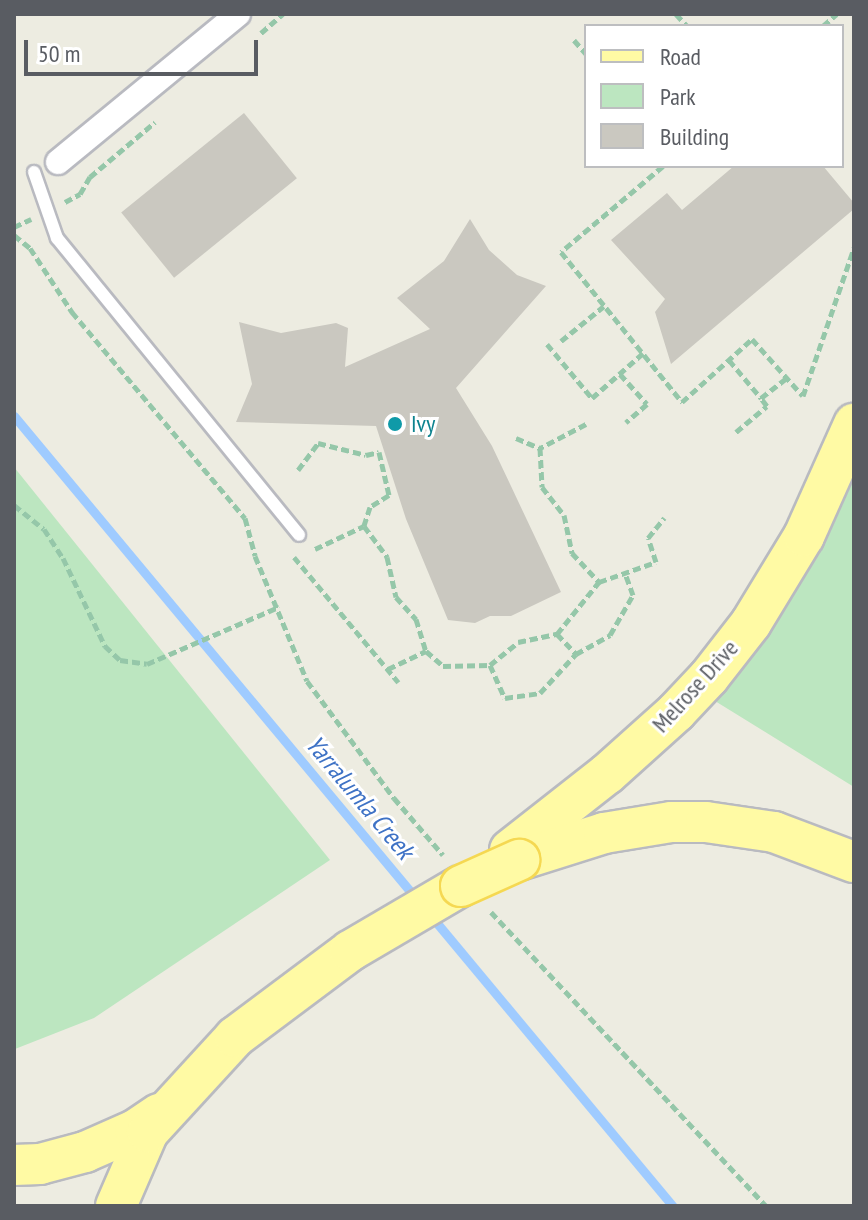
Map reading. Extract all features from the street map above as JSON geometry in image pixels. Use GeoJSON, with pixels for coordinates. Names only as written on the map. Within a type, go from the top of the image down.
{"type":"FeatureCollection","features":[{"type":"Feature","properties":{"kind":"main road","name":"Melrose Drive"},"geometry":{"type":"LineString","coordinates":[[515,855],[607,774],[709,677],[751,623],[804,536],[854,424]]}},
{"type":"Feature","properties":{"kind":"main road"},"geometry":{"type":"LineString","coordinates":[[116,1206],[138,1150],[180,1095],[235,1037],[350,951],[515,855],[604,833],[671,822],[706,822],[774,832],[854,862]]}},
{"type":"Feature","properties":{"kind":"main road"},"geometry":{"type":"LineString","coordinates":[[14,1165],[40,1164],[97,1148],[148,1122],[180,1095]]}},
{"type":"Feature","properties":{"kind":"street"},"geometry":{"type":"LineString","coordinates":[[58,162],[238,14]]}},
{"type":"Feature","properties":{"kind":"lane"},"geometry":{"type":"LineString","coordinates":[[34,172],[57,238],[299,535]]}},
{"type":"Feature","properties":{"kind":"path"},"geometry":{"type":"LineString","coordinates":[[574,40],[584,52]]}},
{"type":"Feature","properties":{"kind":"path"},"geometry":{"type":"LineString","coordinates":[[661,168],[561,252],[682,402],[752,339],[803,396],[854,248]]}},
{"type":"Feature","properties":{"kind":"path"},"geometry":{"type":"LineString","coordinates":[[14,235],[30,248],[72,312],[245,518],[255,556],[279,607],[307,681],[394,798],[465,885],[766,1206]]}},
{"type":"Feature","properties":{"kind":"path"},"geometry":{"type":"LineString","coordinates":[[561,341],[604,306]]}},
{"type":"Feature","properties":{"kind":"path"},"geometry":{"type":"LineString","coordinates":[[547,344],[592,398],[643,353]]}},
{"type":"Feature","properties":{"kind":"path"},"geometry":{"type":"LineString","coordinates":[[729,360],[767,406],[736,432]]}},
{"type":"Feature","properties":{"kind":"path"},"geometry":{"type":"LineString","coordinates":[[620,374],[647,404],[626,422]]}},
{"type":"Feature","properties":{"kind":"path"},"geometry":{"type":"LineString","coordinates":[[761,398],[787,378]]}},
{"type":"Feature","properties":{"kind":"path"},"geometry":{"type":"LineString","coordinates":[[540,448],[586,424]]}},
{"type":"Feature","properties":{"kind":"path"},"geometry":{"type":"LineString","coordinates":[[516,438],[540,448]]}},
{"type":"Feature","properties":{"kind":"path"},"geometry":{"type":"LineString","coordinates":[[296,558],[364,526],[370,507],[389,495],[379,452],[366,455],[318,443],[298,470]]}},
{"type":"Feature","properties":{"kind":"path"},"geometry":{"type":"LineString","coordinates":[[540,448],[542,487],[564,515],[572,553],[599,582]]}},
{"type":"Feature","properties":{"kind":"path"},"geometry":{"type":"LineString","coordinates":[[14,505],[44,529],[63,558],[105,646],[120,660],[130,664],[147,664],[166,657],[279,607]]}},
{"type":"Feature","properties":{"kind":"path"},"geometry":{"type":"LineString","coordinates":[[364,526],[387,557],[396,597],[416,619],[426,651],[443,666],[490,665],[518,642],[557,634],[599,582],[656,562],[648,538],[664,518]]}},
{"type":"Feature","properties":{"kind":"path"},"geometry":{"type":"LineString","coordinates":[[287,547],[398,682]]}},
{"type":"Feature","properties":{"kind":"path"},"geometry":{"type":"LineString","coordinates":[[490,665],[505,698],[540,693],[576,654],[610,635],[633,595],[625,573]]}},
{"type":"Feature","properties":{"kind":"path"},"geometry":{"type":"LineString","coordinates":[[557,634],[576,654]]}},
{"type":"Feature","properties":{"kind":"path"},"geometry":{"type":"LineString","coordinates":[[388,669],[426,651]]}},
{"type":"Feature","properties":{"kind":"green space"},"geometry":{"type":"Polygon","coordinates":[[[14,467],[330,860],[94,1018],[15,1049],[14,467]]]}},
{"type":"Feature","properties":{"kind":"green space"},"geometry":{"type":"Polygon","coordinates":[[[854,471],[854,787],[715,701],[802,577],[854,471]]]}},
{"type":"Feature","properties":{"kind":"building"},"geometry":{"type":"Polygon","coordinates":[[[244,113],[297,178],[174,278],[121,212],[244,113]]]}},
{"type":"Feature","properties":{"kind":"building"},"geometry":{"type":"Polygon","coordinates":[[[732,168],[825,168],[854,203],[854,209],[671,364],[655,312],[665,299],[611,240],[667,193],[682,210],[732,168]]]}},
{"type":"Feature","properties":{"kind":"building","name":"Ivy"},"geometry":{"type":"Polygon","coordinates":[[[470,219],[489,250],[517,275],[546,286],[456,388],[492,446],[561,592],[511,616],[490,616],[475,623],[448,620],[406,519],[376,426],[236,422],[252,384],[239,322],[281,333],[336,323],[348,328],[345,367],[430,329],[397,298],[444,261],[470,219]]]}},
{"type":"Feature","properties":{"kind":"waterway","name":"Yarralumla Creek"},"geometry":{"type":"LineString","coordinates":[[14,416],[419,902]]}},
{"type":"Feature","properties":{"kind":"waterway","name":"Yarralumla Creek"},"geometry":{"type":"LineString","coordinates":[[431,916],[673,1206]]}},
{"type":"Feature","properties":{"kind":"place","name":"Ivy"},"geometry":{"type":"Point","coordinates":[395,424]}}]}
